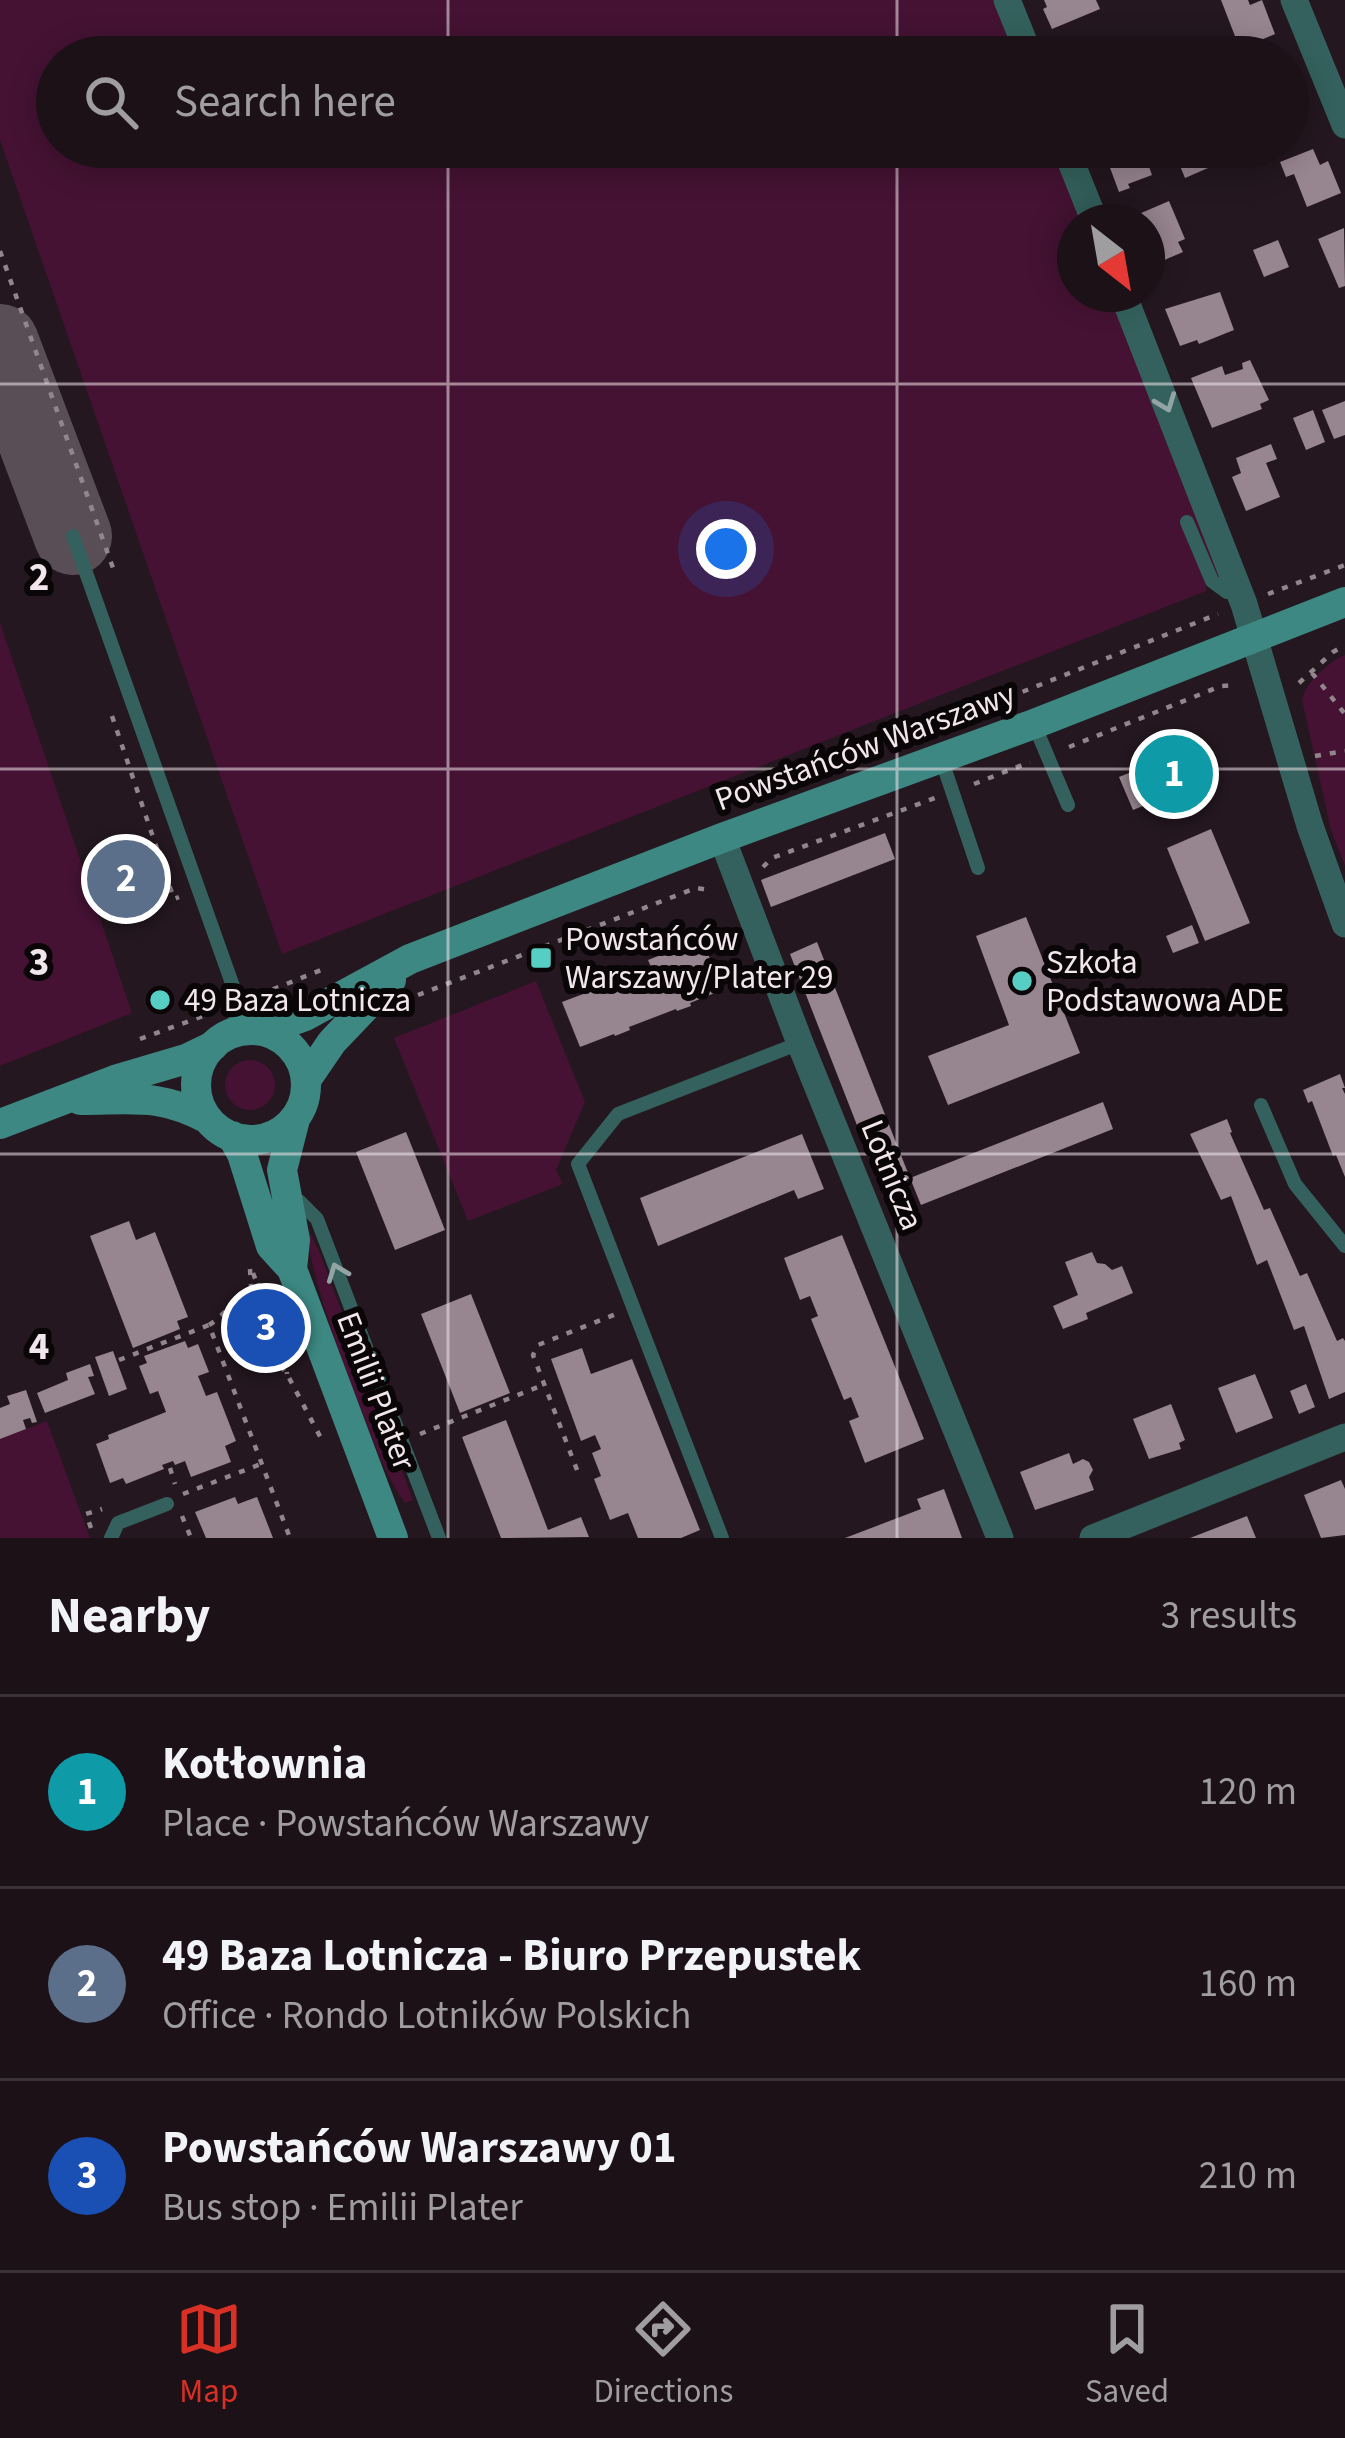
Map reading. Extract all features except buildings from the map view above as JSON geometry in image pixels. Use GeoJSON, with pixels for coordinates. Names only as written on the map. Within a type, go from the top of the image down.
{"type":"FeatureCollection","features":[{"type":"Feature","properties":{"kind":"main road","name":"Powstańców Warszawy"},"geometry":{"type":"LineString","coordinates":[[0,1124],[305,1016],[410,959],[1345,602]]}},
{"type":"Feature","properties":{"kind":"main road","name":"Powstańców Warszawy"},"geometry":{"type":"LineString","coordinates":[[306,1080],[332,1042],[410,959]]}},
{"type":"Feature","properties":{"kind":"main road"},"geometry":{"type":"LineString","coordinates":[[236,1037],[287,1044],[297,1054],[306,1080],[306,1094],[295,1119],[277,1133],[255,1140],[220,1127],[200,1105],[196,1090],[203,1059],[236,1037]]}},
{"type":"Feature","properties":{"kind":"main road","name":"Powstańców Warszawy"},"geometry":{"type":"LineString","coordinates":[[62,1100],[156,1098],[185,1107],[220,1127]]}},
{"type":"Feature","properties":{"kind":"main road","name":"Emilii Plater"},"geometry":{"type":"LineString","coordinates":[[292,1269],[295,1240],[282,1170],[295,1119]]}},
{"type":"Feature","properties":{"kind":"main road","name":"Emilii Plater"},"geometry":{"type":"LineString","coordinates":[[220,1127],[242,1154],[271,1246],[292,1269],[393,1538]]}},
{"type":"Feature","properties":{"kind":"street"},"geometry":{"type":"LineString","coordinates":[[1007,0],[1022,36]]}},
{"type":"Feature","properties":{"kind":"street"},"geometry":{"type":"LineString","coordinates":[[1294,0],[1309,36]]}},
{"type":"Feature","properties":{"kind":"street"},"geometry":{"type":"LineString","coordinates":[[1309,37],[1345,125]]}},
{"type":"Feature","properties":{"kind":"street"},"geometry":{"type":"LineString","coordinates":[[1073,168],[1088,204]]}},
{"type":"Feature","properties":{"kind":"street"},"geometry":{"type":"LineString","coordinates":[[1130,312],[1256,638],[1310,826],[1345,924]]}},
{"type":"Feature","properties":{"kind":"street","name":"Lotnicza"},"geometry":{"type":"LineString","coordinates":[[722,838],[1000,1538]]}},
{"type":"Feature","properties":{"kind":"street"},"geometry":{"type":"LineString","coordinates":[[1093,1538],[1345,1437]]}},
{"type":"Feature","properties":{"kind":"lane"},"geometry":{"type":"LineString","coordinates":[[1187,522],[1211,581],[1227,592],[1238,588]]}},
{"type":"Feature","properties":{"kind":"lane"},"geometry":{"type":"LineString","coordinates":[[73,536],[239,1003],[236,1037]]}},
{"type":"Feature","properties":{"kind":"lane"},"geometry":{"type":"LineString","coordinates":[[1034,724],[1068,806]]}},
{"type":"Feature","properties":{"kind":"lane"},"geometry":{"type":"LineString","coordinates":[[941,758],[978,868]]}},
{"type":"Feature","properties":{"kind":"lane"},"geometry":{"type":"LineString","coordinates":[[722,1538],[578,1164],[618,1114],[800,1043]]}},
{"type":"Feature","properties":{"kind":"lane"},"geometry":{"type":"LineString","coordinates":[[1262,1105],[1295,1184],[1345,1246]]}},
{"type":"Feature","properties":{"kind":"lane"},"geometry":{"type":"LineString","coordinates":[[286,1203],[299,1201],[317,1220],[439,1538]]}},
{"type":"Feature","properties":{"kind":"lane"},"geometry":{"type":"LineString","coordinates":[[111,1538],[118,1523],[171,1500]]}},
{"type":"Feature","properties":{"kind":"path"},"geometry":{"type":"LineString","coordinates":[[1312,673],[1345,714]]}},
{"type":"Feature","properties":{"kind":"path"},"geometry":{"type":"LineString","coordinates":[[409,999],[696,888],[720,890],[754,877],[772,858],[1190,698]]}},
{"type":"Feature","properties":{"kind":"path"},"geometry":{"type":"LineString","coordinates":[[1310,757],[1345,751]]}},
{"type":"Feature","properties":{"kind":"path"},"geometry":{"type":"LineString","coordinates":[[250,1268],[260,1286],[287,1374],[263,1344],[254,1318],[250,1268]]}},
{"type":"Feature","properties":{"kind":"path"},"geometry":{"type":"LineString","coordinates":[[119,1360],[209,1325],[250,1288],[260,1286]]}},
{"type":"Feature","properties":{"kind":"path"},"geometry":{"type":"LineString","coordinates":[[578,1470],[533,1355],[538,1345],[632,1308]]}},
{"type":"Feature","properties":{"kind":"path"},"geometry":{"type":"LineString","coordinates":[[209,1325],[290,1538]]}},
{"type":"Feature","properties":{"kind":"path"},"geometry":{"type":"LineString","coordinates":[[416,1436],[543,1385]]}},
{"type":"Feature","properties":{"kind":"path"},"geometry":{"type":"LineString","coordinates":[[171,1500],[261,1464]]}},
{"type":"Feature","properties":{"kind":"path"},"geometry":{"type":"LineString","coordinates":[[183,1517],[190,1538]]}},
{"type":"Feature","properties":{"kind":"shaded area"},"geometry":{"type":"Polygon","coordinates":[[[0,0],[993,0],[1007,36],[36,36],[36,168],[1059,168],[1074,204],[1057,204],[1057,312],[1116,312],[1221,577],[1206,584],[1206,591],[282,954],[0,140],[0,0]]]}},
{"type":"Feature","properties":{"kind":"shaded area"},"geometry":{"type":"Polygon","coordinates":[[[0,623],[132,1013],[0,1066],[0,623]]]}},
{"type":"Feature","properties":{"kind":"shaded area"},"geometry":{"type":"Polygon","coordinates":[[[1345,655],[1345,866],[1331,830],[1302,700],[1319,673],[1345,655]]]}},
{"type":"Feature","properties":{"kind":"shaded area"},"geometry":{"type":"Polygon","coordinates":[[[536,981],[585,1102],[556,1170],[563,1184],[468,1221],[394,1038],[536,981]]]}},
{"type":"Feature","properties":{"kind":"shaded area"},"geometry":{"type":"Polygon","coordinates":[[[250,1060],[268,1067],[275,1085],[268,1103],[250,1110],[232,1103],[225,1085],[232,1067],[250,1060]]]}},
{"type":"Feature","properties":{"kind":"shaded area"},"geometry":{"type":"Polygon","coordinates":[[[304,1221],[413,1500],[405,1503],[380,1458],[335,1340],[304,1221]]]}},
{"type":"Feature","properties":{"kind":"shaded area"},"geometry":{"type":"Polygon","coordinates":[[[47,1421],[90,1538],[0,1538],[0,1439],[47,1421]]]}},
{"type":"Feature","properties":{"kind":"taxiway"},"geometry":{"type":"LineString","coordinates":[[0,343],[73,536]]}},
{"type":"Feature","properties":{"kind":"place","name":"Kotłownia"},"geometry":{"type":"Point","coordinates":[1174,774]}},
{"type":"Feature","properties":{"kind":"place","name":"49 Baza Lotnicza - Biuro Przepustek"},"geometry":{"type":"Point","coordinates":[126,879]}},
{"type":"Feature","properties":{"kind":"place","name":"Powstańców Warszawy/Plater 29"},"geometry":{"type":"Point","coordinates":[541,958]}},
{"type":"Feature","properties":{"kind":"place","name":"Szkoła Podstawowa ADE"},"geometry":{"type":"Point","coordinates":[1022,981]}},
{"type":"Feature","properties":{"kind":"place","name":"49 Baza Lotnicza"},"geometry":{"type":"Point","coordinates":[160,1000]}},
{"type":"Feature","properties":{"kind":"place","name":"Powstańców Warszawy 01"},"geometry":{"type":"Point","coordinates":[266,1328]}}]}
